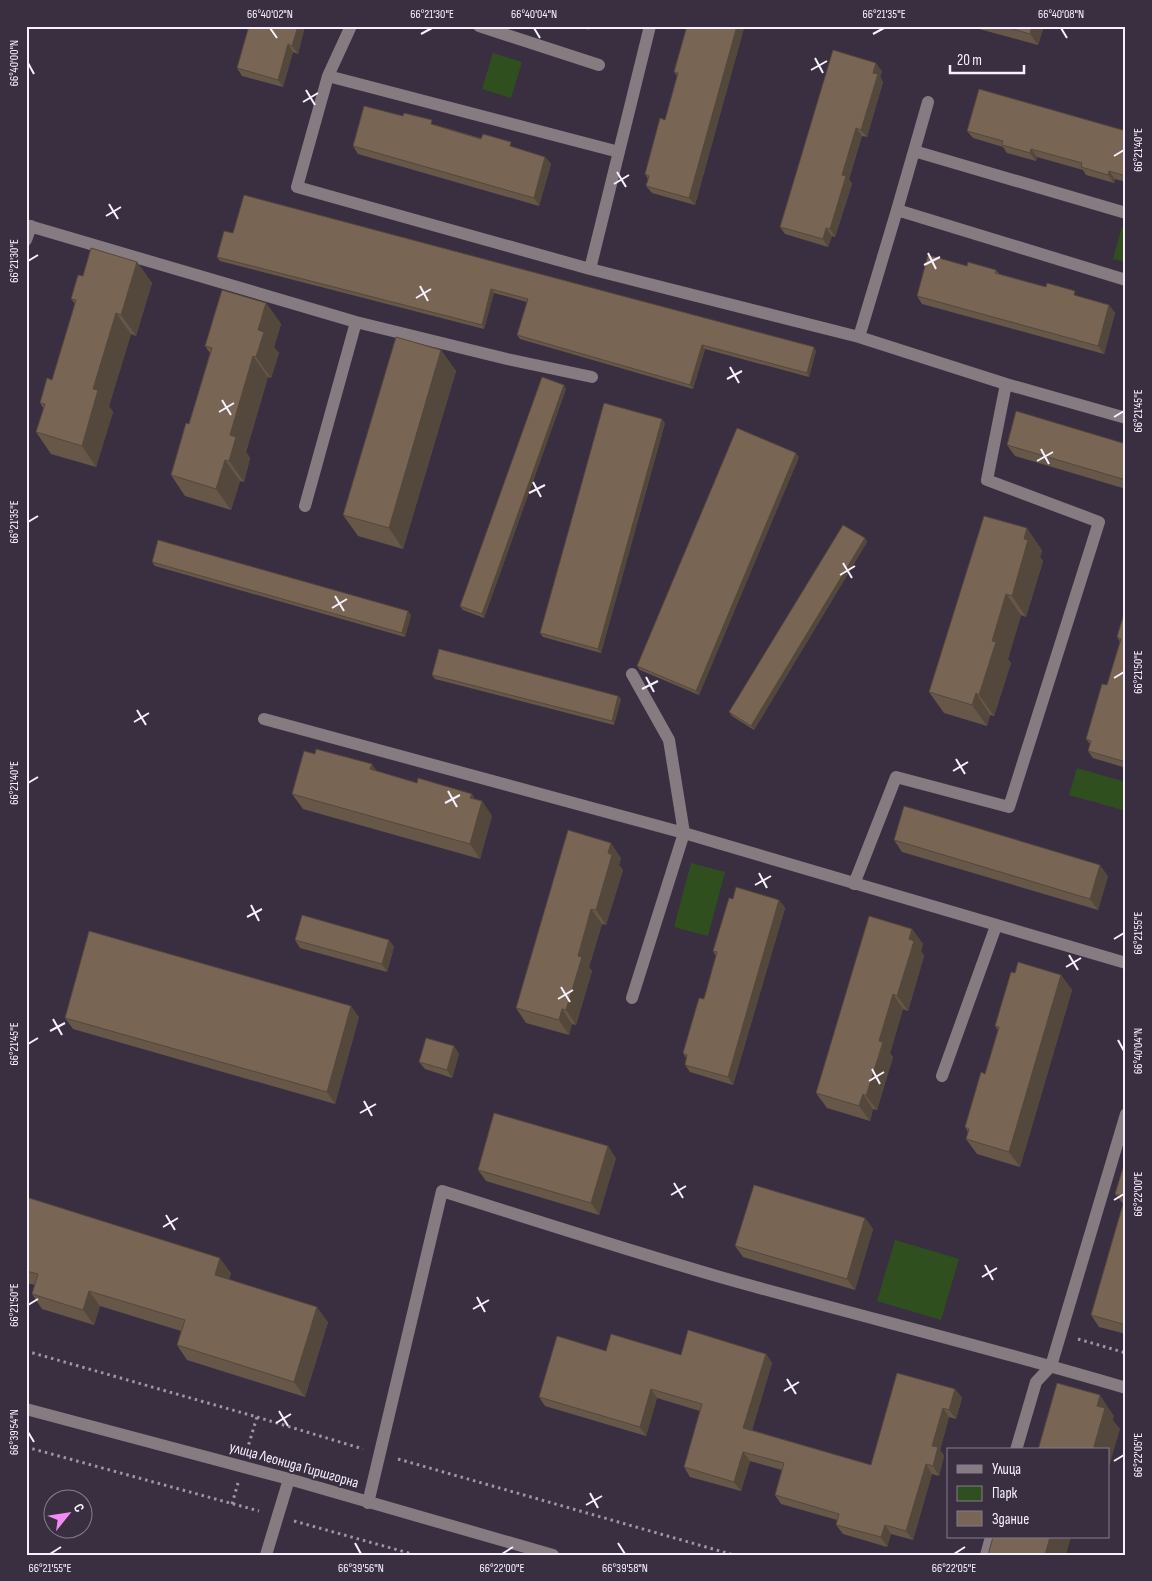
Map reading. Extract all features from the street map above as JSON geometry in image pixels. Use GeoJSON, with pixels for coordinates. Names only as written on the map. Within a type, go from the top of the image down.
{"type":"FeatureCollection","features":[{"type":"Feature","properties":{"kind":"street"},"geometry":{"type":"LineString","coordinates":[[351,26],[328,76],[297,187],[590,269],[859,336],[1006,384],[1126,418]]}},
{"type":"Feature","properties":{"kind":"street"},"geometry":{"type":"LineString","coordinates":[[480,26],[599,65]]}},
{"type":"Feature","properties":{"kind":"street"},"geometry":{"type":"LineString","coordinates":[[590,269],[650,26]]}},
{"type":"Feature","properties":{"kind":"street"},"geometry":{"type":"LineString","coordinates":[[328,76],[619,152]]}},
{"type":"Feature","properties":{"kind":"street"},"geometry":{"type":"LineString","coordinates":[[859,336],[928,102]]}},
{"type":"Feature","properties":{"kind":"street"},"geometry":{"type":"LineString","coordinates":[[914,151],[1126,213]]}},
{"type":"Feature","properties":{"kind":"street"},"geometry":{"type":"LineString","coordinates":[[897,210],[1126,280]]}},
{"type":"Feature","properties":{"kind":"street"},"geometry":{"type":"LineString","coordinates":[[26,240],[28,225],[356,322],[507,359],[592,376]]}},
{"type":"Feature","properties":{"kind":"street"},"geometry":{"type":"LineString","coordinates":[[305,506],[356,322]]}},
{"type":"Feature","properties":{"kind":"street"},"geometry":{"type":"LineString","coordinates":[[854,884],[896,777],[1009,807],[1099,522],[987,480],[1006,384]]}},
{"type":"Feature","properties":{"kind":"street"},"geometry":{"type":"LineString","coordinates":[[632,674],[669,740],[684,833],[632,998]]}},
{"type":"Feature","properties":{"kind":"street"},"geometry":{"type":"LineString","coordinates":[[264,719],[684,833],[1126,963]]}},
{"type":"Feature","properties":{"kind":"street"},"geometry":{"type":"LineString","coordinates":[[942,1076],[996,926]]}},
{"type":"Feature","properties":{"kind":"street"},"geometry":{"type":"LineString","coordinates":[[1017,1448],[1036,1382],[1052,1366],[1126,1114]]}},
{"type":"Feature","properties":{"kind":"street"},"geometry":{"type":"LineString","coordinates":[[368,1503],[442,1190],[609,1244],[722,1277],[1052,1366],[1126,1388]]}},
{"type":"Feature","properties":{"kind":"street","name":"улица Леонида Гиршгорна"},"geometry":{"type":"LineString","coordinates":[[26,1409],[289,1479],[553,1555]]}},
{"type":"Feature","properties":{"kind":"street"},"geometry":{"type":"LineString","coordinates":[[266,1555],[289,1479]]}},
{"type":"Feature","properties":{"kind":"street"},"geometry":{"type":"LineString","coordinates":[[986,1555],[991,1538]]}},
{"type":"Feature","properties":{"kind":"path"},"geometry":{"type":"LineString","coordinates":[[1061,1334],[1126,1353]]}},
{"type":"Feature","properties":{"kind":"path"},"geometry":{"type":"LineString","coordinates":[[26,1352],[734,1555]]}},
{"type":"Feature","properties":{"kind":"path"},"geometry":{"type":"LineString","coordinates":[[232,1504],[256,1417]]}},
{"type":"Feature","properties":{"kind":"path"},"geometry":{"type":"LineString","coordinates":[[26,1447],[416,1555]]}},
{"type":"Feature","properties":{"kind":"green space"},"geometry":{"type":"Polygon","coordinates":[[[493,53],[522,62],[511,98],[482,89],[493,53]]]}},
{"type":"Feature","properties":{"kind":"green space"},"geometry":{"type":"Polygon","coordinates":[[[1122,226],[1126,227],[1126,262],[1113,259],[1122,226]]]}},
{"type":"Feature","properties":{"kind":"green space"},"geometry":{"type":"Polygon","coordinates":[[[1077,768],[1126,782],[1126,800],[1123,810],[1069,795],[1077,768]]]}},
{"type":"Feature","properties":{"kind":"green space"},"geometry":{"type":"Polygon","coordinates":[[[691,863],[725,872],[708,936],[674,927],[691,863]]]}},
{"type":"Feature","properties":{"kind":"green space"},"geometry":{"type":"Polygon","coordinates":[[[895,1240],[959,1259],[941,1320],[877,1301],[895,1240]]]}},
{"type":"Feature","properties":{"kind":"building"},"geometry":{"type":"Polygon","coordinates":[[[249,26],[298,26],[292,46],[288,44],[278,80],[237,68],[249,26]]]}},
{"type":"Feature","properties":{"kind":"building"},"geometry":{"type":"Polygon","coordinates":[[[687,26],[737,26],[689,198],[646,186],[649,176],[645,174],[660,118],[665,120],[678,73],[674,72],[687,26]]]}},
{"type":"Feature","properties":{"kind":"building"},"geometry":{"type":"Polygon","coordinates":[[[1002,26],[1032,26],[1030,34],[1002,26]]]}},
{"type":"Feature","properties":{"kind":"building"},"geometry":{"type":"Polygon","coordinates":[[[833,50],[876,63],[873,73],[878,74],[861,130],[856,128],[842,175],[846,176],[830,229],[826,228],[823,239],[780,227],[833,50]]]}},
{"type":"Feature","properties":{"kind":"building"},"geometry":{"type":"Polygon","coordinates":[[[979,89],[1126,131],[1126,176],[1109,171],[1108,175],[1081,167],[1082,163],[1031,149],[1030,153],[1002,145],[1003,141],[967,131],[979,89]]]}},
{"type":"Feature","properties":{"kind":"building"},"geometry":{"type":"Polygon","coordinates":[[[364,106],[403,116],[404,113],[432,120],[431,124],[481,139],[483,134],[511,142],[510,146],[545,157],[534,198],[353,146],[364,106]]]}},
{"type":"Feature","properties":{"kind":"building"},"geometry":{"type":"Polygon","coordinates":[[[244,195],[814,347],[807,373],[702,345],[690,385],[517,335],[528,299],[491,289],[482,325],[217,257],[224,231],[233,233],[244,195]]]}},
{"type":"Feature","properties":{"kind":"building"},"geometry":{"type":"Polygon","coordinates":[[[91,248],[137,262],[121,315],[116,313],[93,389],[98,390],[82,446],[36,432],[45,404],[40,403],[47,378],[52,380],[76,300],[71,299],[78,275],[83,276],[91,248]]]}},
{"type":"Feature","properties":{"kind":"building"},"geometry":{"type":"Polygon","coordinates":[[[928,255],[967,266],[968,262],[996,270],[995,273],[1046,287],[1047,283],[1075,291],[1074,295],[1109,305],[1098,346],[917,296],[928,255]]]}},
{"type":"Feature","properties":{"kind":"building"},"geometry":{"type":"Polygon","coordinates":[[[222,290],[266,303],[258,330],[264,332],[256,357],[253,356],[230,435],[236,437],[229,461],[225,460],[216,489],[171,475],[186,423],[189,424],[212,348],[205,346],[222,290]]]}},
{"type":"Feature","properties":{"kind":"building"},"geometry":{"type":"Polygon","coordinates":[[[396,337],[441,350],[389,528],[343,515],[396,337]]]}},
{"type":"Feature","properties":{"kind":"building"},"geometry":{"type":"Polygon","coordinates":[[[542,377],[564,385],[482,614],[460,606],[542,377]]]}},
{"type":"Feature","properties":{"kind":"building"},"geometry":{"type":"Polygon","coordinates":[[[604,403],[662,419],[598,649],[540,633],[604,403]]]}},
{"type":"Feature","properties":{"kind":"building"},"geometry":{"type":"Polygon","coordinates":[[[1016,411],[1126,444],[1126,480],[1007,445],[1016,411]]]}},
{"type":"Feature","properties":{"kind":"building"},"geometry":{"type":"Polygon","coordinates":[[[737,428],[796,453],[696,691],[637,666],[737,428]]]}},
{"type":"Feature","properties":{"kind":"building"},"geometry":{"type":"Polygon","coordinates":[[[984,516],[1027,528],[1024,539],[1028,540],[1012,596],[1006,594],[992,641],[996,642],[979,695],[976,693],[972,705],[929,692],[984,516]]]}},
{"type":"Feature","properties":{"kind":"building"},"geometry":{"type":"Polygon","coordinates":[[[843,525],[865,538],[751,726],[729,712],[843,525]]]}},
{"type":"Feature","properties":{"kind":"building"},"geometry":{"type":"Polygon","coordinates":[[[158,540],[408,611],[402,633],[152,562],[158,540]]]}},
{"type":"Feature","properties":{"kind":"building"},"geometry":{"type":"Polygon","coordinates":[[[1126,607],[1126,762],[1088,751],[1091,741],[1086,739],[1102,684],[1107,685],[1121,639],[1117,637],[1126,607]]]}},
{"type":"Feature","properties":{"kind":"building"},"geometry":{"type":"Polygon","coordinates":[[[439,649],[618,696],[612,721],[432,675],[439,649]]]}},
{"type":"Feature","properties":{"kind":"building"},"geometry":{"type":"Polygon","coordinates":[[[316,749],[372,764],[370,769],[417,783],[418,778],[472,794],[470,798],[482,801],[470,844],[292,794],[304,751],[315,754],[316,749]]]}},
{"type":"Feature","properties":{"kind":"building"},"geometry":{"type":"Polygon","coordinates":[[[904,806],[1100,865],[1090,899],[894,840],[904,806]]]}},
{"type":"Feature","properties":{"kind":"building"},"geometry":{"type":"Polygon","coordinates":[[[568,830],[611,843],[608,853],[612,855],[596,910],[591,909],[578,956],[582,957],[566,1010],[562,1009],[559,1020],[516,1008],[568,830]]]}},
{"type":"Feature","properties":{"kind":"building"},"geometry":{"type":"Polygon","coordinates":[[[736,887],[779,900],[728,1077],[685,1065],[687,1055],[683,1053],[699,998],[704,999],[717,952],[713,951],[729,898],[733,899],[736,887]]]}},
{"type":"Feature","properties":{"kind":"building"},"geometry":{"type":"Polygon","coordinates":[[[302,915],[389,940],[382,964],[295,940],[302,915]]]}},
{"type":"Feature","properties":{"kind":"building"},"geometry":{"type":"Polygon","coordinates":[[[869,916],[912,929],[909,939],[914,941],[897,996],[893,994],[879,1041],[883,1042],[866,1096],[863,1094],[859,1106],[816,1093],[869,916]]]}},
{"type":"Feature","properties":{"kind":"building"},"geometry":{"type":"Polygon","coordinates":[[[89,931],[351,1006],[327,1092],[65,1018],[89,931]]]}},
{"type":"Feature","properties":{"kind":"building"},"geometry":{"type":"Polygon","coordinates":[[[1018,962],[1061,975],[1009,1152],[966,1139],[969,1129],[965,1127],[981,1072],[985,1074],[999,1027],[995,1026],[1011,972],[1015,973],[1018,962]]]}},
{"type":"Feature","properties":{"kind":"building"},"geometry":{"type":"Polygon","coordinates":[[[426,1038],[454,1046],[447,1070],[419,1062],[426,1038]]]}},
{"type":"Feature","properties":{"kind":"building"},"geometry":{"type":"Polygon","coordinates":[[[494,1113],[608,1146],[591,1203],[478,1170],[494,1113]]]}},
{"type":"Feature","properties":{"kind":"building"},"geometry":{"type":"Polygon","coordinates":[[[1126,1158],[1126,1325],[1091,1315],[1125,1197],[1115,1194],[1126,1158]]]}},
{"type":"Feature","properties":{"kind":"building"},"geometry":{"type":"Polygon","coordinates":[[[754,1185],[865,1218],[847,1279],[735,1246],[754,1185]]]}},
{"type":"Feature","properties":{"kind":"building"},"geometry":{"type":"Polygon","coordinates":[[[26,1197],[220,1258],[215,1275],[317,1307],[294,1382],[177,1345],[185,1320],[89,1291],[83,1310],[32,1294],[38,1274],[26,1271],[26,1197]]]}},
{"type":"Feature","properties":{"kind":"building"},"geometry":{"type":"Polygon","coordinates":[[[688,1330],[766,1354],[743,1428],[871,1465],[897,1373],[955,1389],[949,1410],[943,1408],[932,1446],[938,1447],[933,1466],[926,1464],[906,1531],[885,1525],[881,1537],[836,1525],[839,1514],[775,1495],[784,1463],[743,1452],[734,1482],[684,1467],[702,1404],[651,1389],[640,1427],[539,1397],[557,1336],[606,1351],[611,1334],[681,1355],[688,1330]]]}},
{"type":"Feature","properties":{"kind":"building"},"geometry":{"type":"Polygon","coordinates":[[[1057,1383],[1100,1395],[1097,1406],[1105,1408],[1094,1448],[1039,1448],[1057,1383]]]}},
{"type":"Feature","properties":{"kind":"building"},"geometry":{"type":"Polygon","coordinates":[[[993,1538],[1050,1538],[1045,1555],[988,1555],[993,1538]]]}}]}
